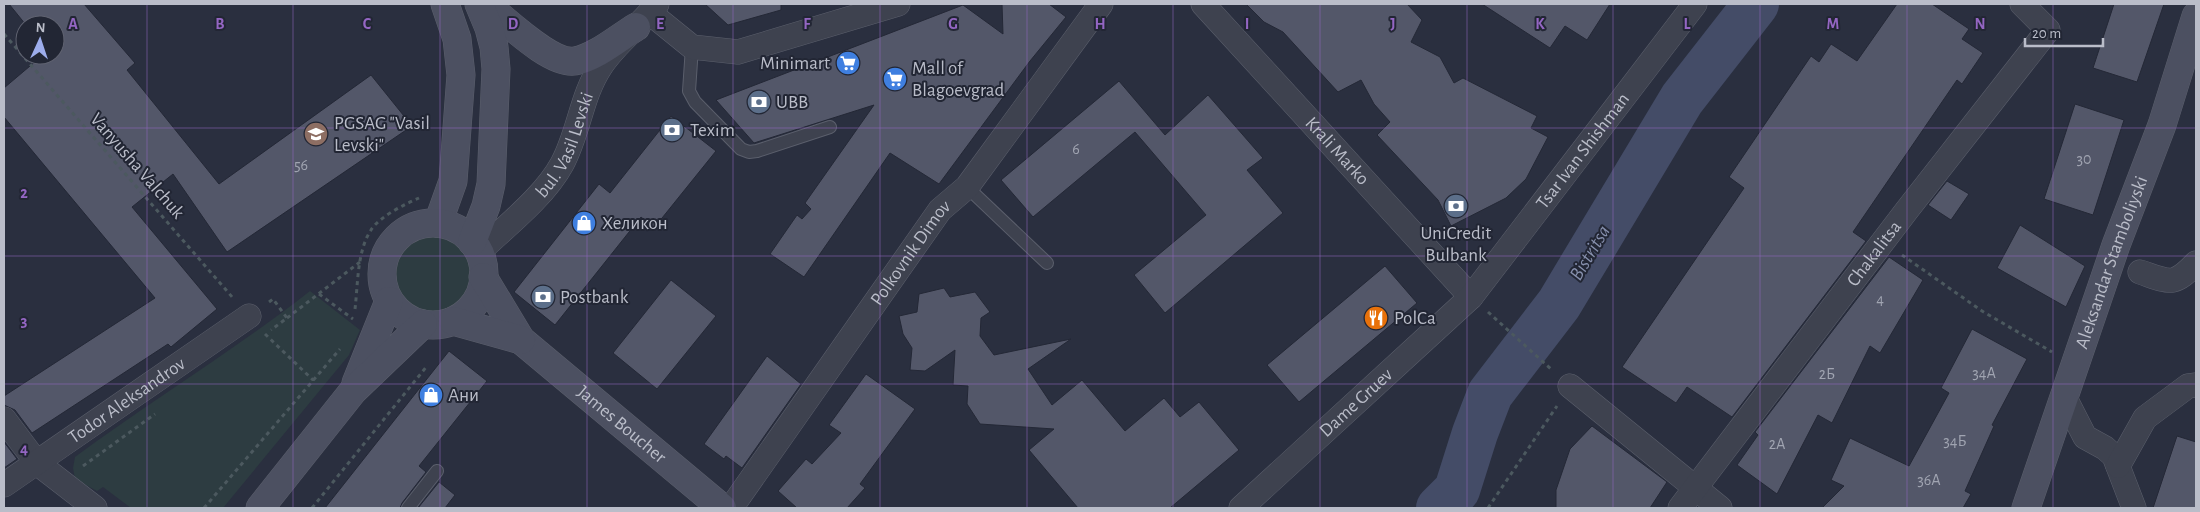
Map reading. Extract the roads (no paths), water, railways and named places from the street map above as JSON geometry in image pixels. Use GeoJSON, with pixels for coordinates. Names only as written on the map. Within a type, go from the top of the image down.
{"type":"FeatureCollection","features":[{"type":"Feature","properties":{"kind":"street"},"geometry":{"type":"LineString","coordinates":[[438,223],[453,181],[461,75],[457,40],[445,4]]}},
{"type":"Feature","properties":{"kind":"street"},"geometry":{"type":"LineString","coordinates":[[479,4],[489,28],[494,47],[496,79],[491,184],[478,257],[481,291],[474,303],[464,314],[452,321],[438,325],[423,324],[410,319],[398,311],[389,301],[383,286],[382,269],[386,254],[394,240],[407,230],[422,224],[438,223],[451,226],[463,233],[478,257],[521,340]]}},
{"type":"Feature","properties":{"kind":"street"},"geometry":{"type":"LineString","coordinates":[[485,4],[550,54],[567,61],[583,58],[648,14],[692,47],[738,52],[898,4]]}},
{"type":"Feature","properties":{"kind":"street","name":"Polkovnik Dimov"},"geometry":{"type":"LineString","coordinates":[[731,508],[940,210],[968,187],[1101,4]]}},
{"type":"Feature","properties":{"kind":"street","name":"Krali Marko"},"geometry":{"type":"LineString","coordinates":[[1203,4],[1471,297]]}},
{"type":"Feature","properties":{"kind":"street","name":"Tsar Ivan Shishman"},"geometry":{"type":"LineString","coordinates":[[1471,297],[1695,4]]}},
{"type":"Feature","properties":{"kind":"street","name":"Chakalitsa"},"geometry":{"type":"LineString","coordinates":[[1680,508],[2048,30],[2022,4]]}},
{"type":"Feature","properties":{"kind":"street","name":"bul. Vasil Levski"},"geometry":{"type":"LineString","coordinates":[[478,257],[539,195],[562,165],[572,141],[586,94],[601,66],[648,14]]}},
{"type":"Feature","properties":{"kind":"street","name":"Aleksandar Stamboliyski"},"geometry":{"type":"LineString","coordinates":[[2026,508],[2116,245],[2162,124],[2196,16]]}},
{"type":"Feature","properties":{"kind":"street"},"geometry":{"type":"LineString","coordinates":[[2140,272],[2174,280],[2180,279],[2196,263]]}},
{"type":"Feature","properties":{"kind":"street","name":"Dame Gruev"},"geometry":{"type":"LineString","coordinates":[[1241,508],[1471,297]]}},
{"type":"Feature","properties":{"kind":"street"},"geometry":{"type":"LineString","coordinates":[[353,391],[389,301]]}},
{"type":"Feature","properties":{"kind":"street","name":"Todor Aleksandrov"},"geometry":{"type":"LineString","coordinates":[[4,485],[249,316]]}},
{"type":"Feature","properties":{"kind":"street"},"geometry":{"type":"LineString","coordinates":[[452,321],[521,340]]}},
{"type":"Feature","properties":{"kind":"street"},"geometry":{"type":"LineString","coordinates":[[260,508],[353,391],[423,324]]}},
{"type":"Feature","properties":{"kind":"street","name":"James Boucher"},"geometry":{"type":"LineString","coordinates":[[521,340],[722,508]]}},
{"type":"Feature","properties":{"kind":"street"},"geometry":{"type":"LineString","coordinates":[[2118,466],[2145,418],[2188,386],[2196,385]]}},
{"type":"Feature","properties":{"kind":"street"},"geometry":{"type":"LineString","coordinates":[[1570,386],[1720,508]]}},
{"type":"Feature","properties":{"kind":"street"},"geometry":{"type":"LineString","coordinates":[[2065,398],[2085,437],[2105,448],[2114,456],[2134,508]]}},
{"type":"Feature","properties":{"kind":"street"},"geometry":{"type":"LineString","coordinates":[[4,419],[37,463],[96,508]]}},
{"type":"Feature","properties":{"kind":"lane"},"geometry":{"type":"LineString","coordinates":[[692,47],[689,91],[695,102],[741,149],[748,152],[757,151],[830,127]]}},
{"type":"Feature","properties":{"kind":"lane"},"geometry":{"type":"LineString","coordinates":[[968,187],[1046,263]]}},
{"type":"Feature","properties":{"kind":"lane"},"geometry":{"type":"LineString","coordinates":[[408,508],[437,471]]}},
{"type":"Feature","properties":{"kind":"waterway","name":"Bistritsa"},"geometry":{"type":"LineString","coordinates":[[1439,508],[1457,490],[1475,433],[1490,394],[1559,304],[1682,99],[1756,4]]}},
{"type":"Feature","properties":{"kind":"place","name":"Minimart"},"geometry":{"type":"Point","coordinates":[848,63]}},
{"type":"Feature","properties":{"kind":"place","name":"Mall of Blagoevgrad"},"geometry":{"type":"Point","coordinates":[895,79]}},
{"type":"Feature","properties":{"kind":"place","name":"UBB"},"geometry":{"type":"Point","coordinates":[759,102]}},
{"type":"Feature","properties":{"kind":"place","name":"Texim"},"geometry":{"type":"Point","coordinates":[672,130]}},
{"type":"Feature","properties":{"kind":"place","name":"PGSAG \"Vasil Levski\""},"geometry":{"type":"Point","coordinates":[316,134]}},
{"type":"Feature","properties":{"kind":"place","name":"UniCredit Bulbank"},"geometry":{"type":"Point","coordinates":[1456,206]}},
{"type":"Feature","properties":{"kind":"place","name":"Хеликон"},"geometry":{"type":"Point","coordinates":[584,223]}},
{"type":"Feature","properties":{"kind":"place","name":"Postbank"},"geometry":{"type":"Point","coordinates":[543,297]}},
{"type":"Feature","properties":{"kind":"place","name":"PolCa"},"geometry":{"type":"Point","coordinates":[1376,318]}},
{"type":"Feature","properties":{"kind":"place","name":"Ани"},"geometry":{"type":"Point","coordinates":[431,395]}}]}
